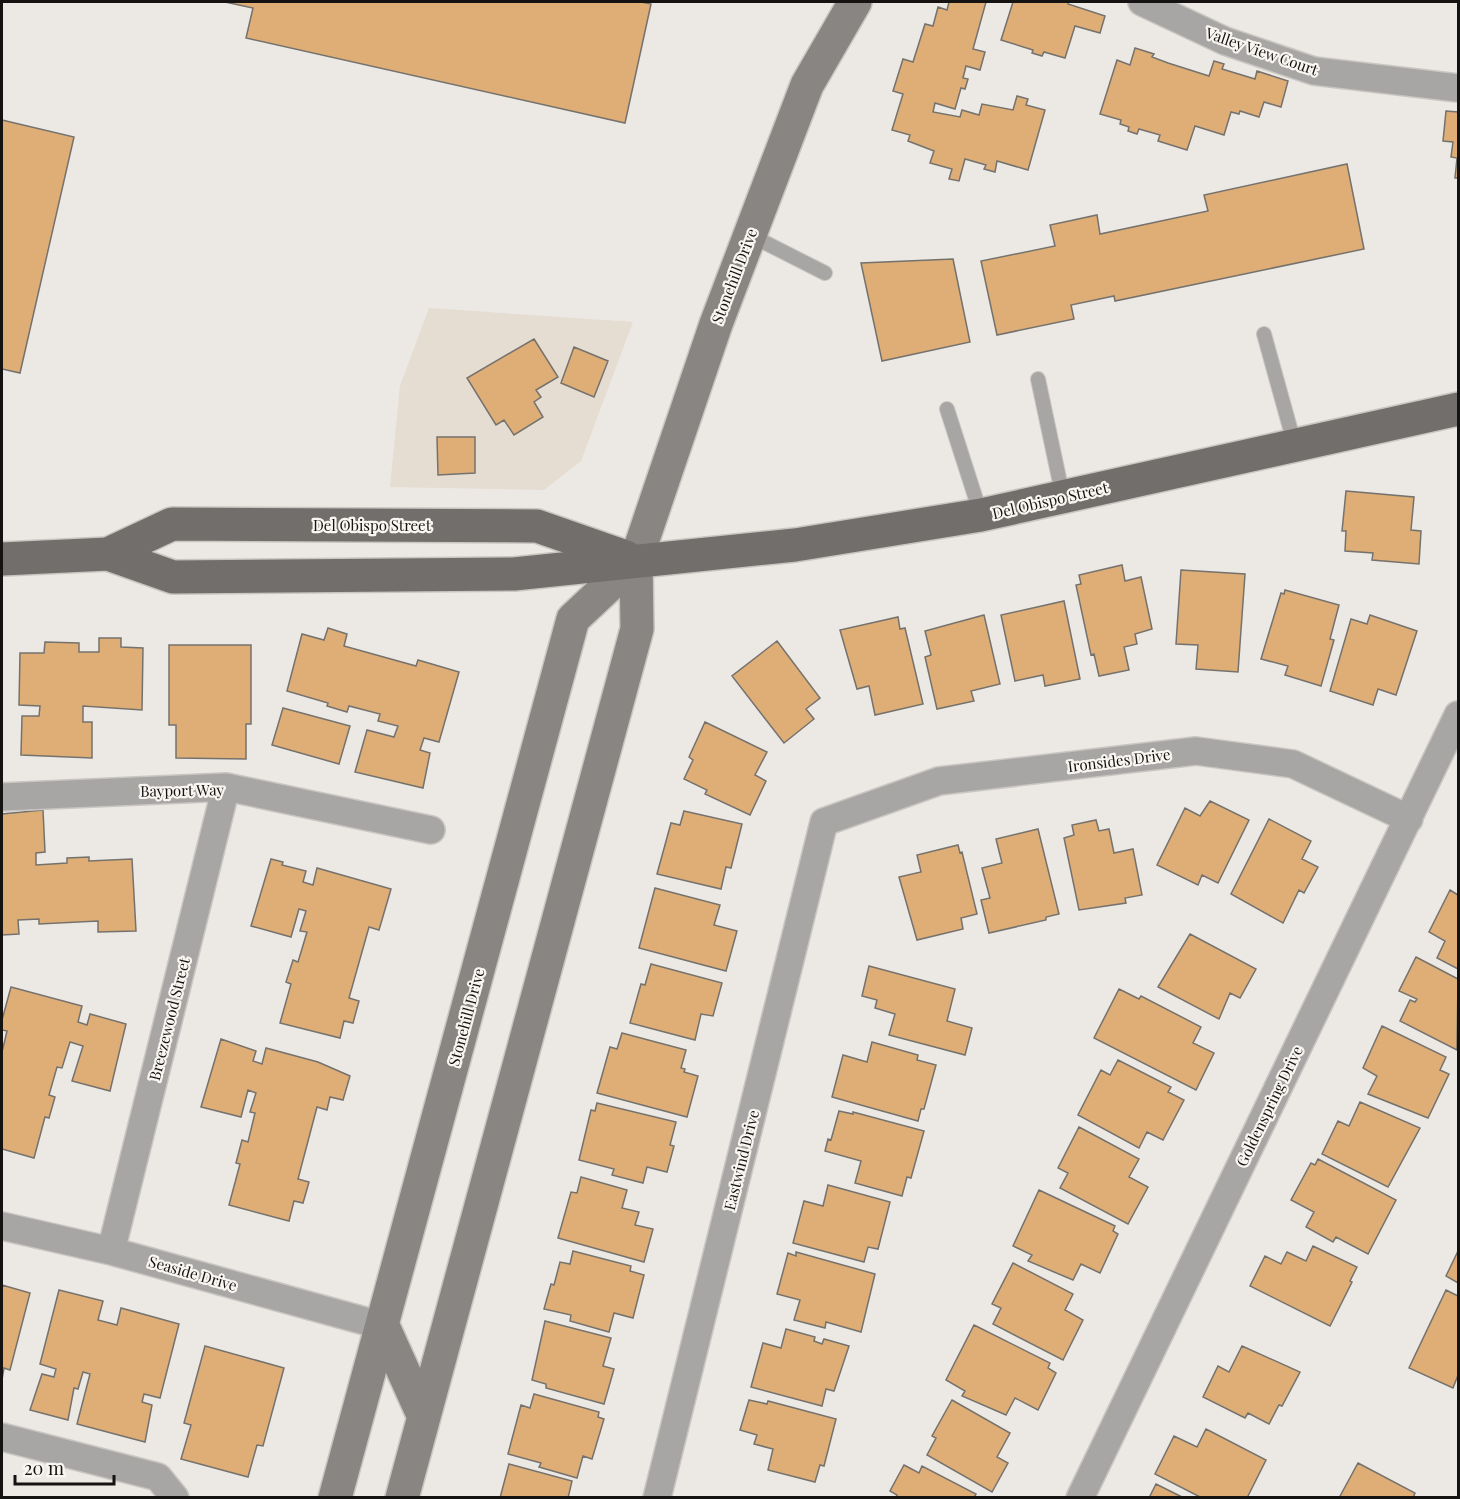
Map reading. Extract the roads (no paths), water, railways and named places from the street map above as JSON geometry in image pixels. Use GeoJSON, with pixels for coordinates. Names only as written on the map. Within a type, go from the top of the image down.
{"type":"FeatureCollection","features":[{"type":"Feature","properties":{"kind":"main road","name":"Stonehill Drive"},"geometry":{"type":"LineString","coordinates":[[402,1497],[637,629],[636,560],[716,324],[807,85],[855,2]]}},
{"type":"Feature","properties":{"kind":"main road","name":"Del Obispo Street"},"geometry":{"type":"LineString","coordinates":[[2,559],[108,554],[173,577],[514,574],[795,545],[981,515],[1458,410]]}},
{"type":"Feature","properties":{"kind":"main road","name":"Del Obispo Street"},"geometry":{"type":"LineString","coordinates":[[108,554],[172,524],[537,526],[636,560]]}},
{"type":"Feature","properties":{"kind":"main road","name":"Stonehill Drive"},"geometry":{"type":"LineString","coordinates":[[335,1497],[573,619],[636,560]]}},
{"type":"Feature","properties":{"kind":"main road"},"geometry":{"type":"LineString","coordinates":[[382,1326],[424,1417]]}},
{"type":"Feature","properties":{"kind":"street","name":"Valley View Court"},"geometry":{"type":"LineString","coordinates":[[1142,2],[1225,41],[1314,71],[1458,88]]}},
{"type":"Feature","properties":{"kind":"street","name":"Goldenspring Drive"},"geometry":{"type":"LineString","coordinates":[[1080,1497],[1458,715]]}},
{"type":"Feature","properties":{"kind":"street","name":"Ironsides Drive"},"geometry":{"type":"LineString","coordinates":[[824,822],[939,781],[1196,752],[1293,764],[1409,819]]}},
{"type":"Feature","properties":{"kind":"street","name":"Bayport Way"},"geometry":{"type":"LineString","coordinates":[[2,797],[226,787],[431,830]]}},
{"type":"Feature","properties":{"kind":"street","name":"Breezewood Street"},"geometry":{"type":"LineString","coordinates":[[111,1251],[226,787]]}},
{"type":"Feature","properties":{"kind":"street","name":"Eastwind Drive"},"geometry":{"type":"LineString","coordinates":[[657,1497],[824,822]]}},
{"type":"Feature","properties":{"kind":"street","name":"Seaside Drive"},"geometry":{"type":"LineString","coordinates":[[2,1226],[111,1251],[382,1326]]}},
{"type":"Feature","properties":{"kind":"street"},"geometry":{"type":"LineString","coordinates":[[2,1437],[158,1477],[175,1497]]}},
{"type":"Feature","properties":{"kind":"lane"},"geometry":{"type":"LineString","coordinates":[[750,235],[825,273]]}},
{"type":"Feature","properties":{"kind":"lane"},"geometry":{"type":"LineString","coordinates":[[1264,334],[1295,446]]}},
{"type":"Feature","properties":{"kind":"lane"},"geometry":{"type":"LineString","coordinates":[[1038,379],[1063,497]]}},
{"type":"Feature","properties":{"kind":"lane"},"geometry":{"type":"LineString","coordinates":[[947,409],[981,515]]}}]}
